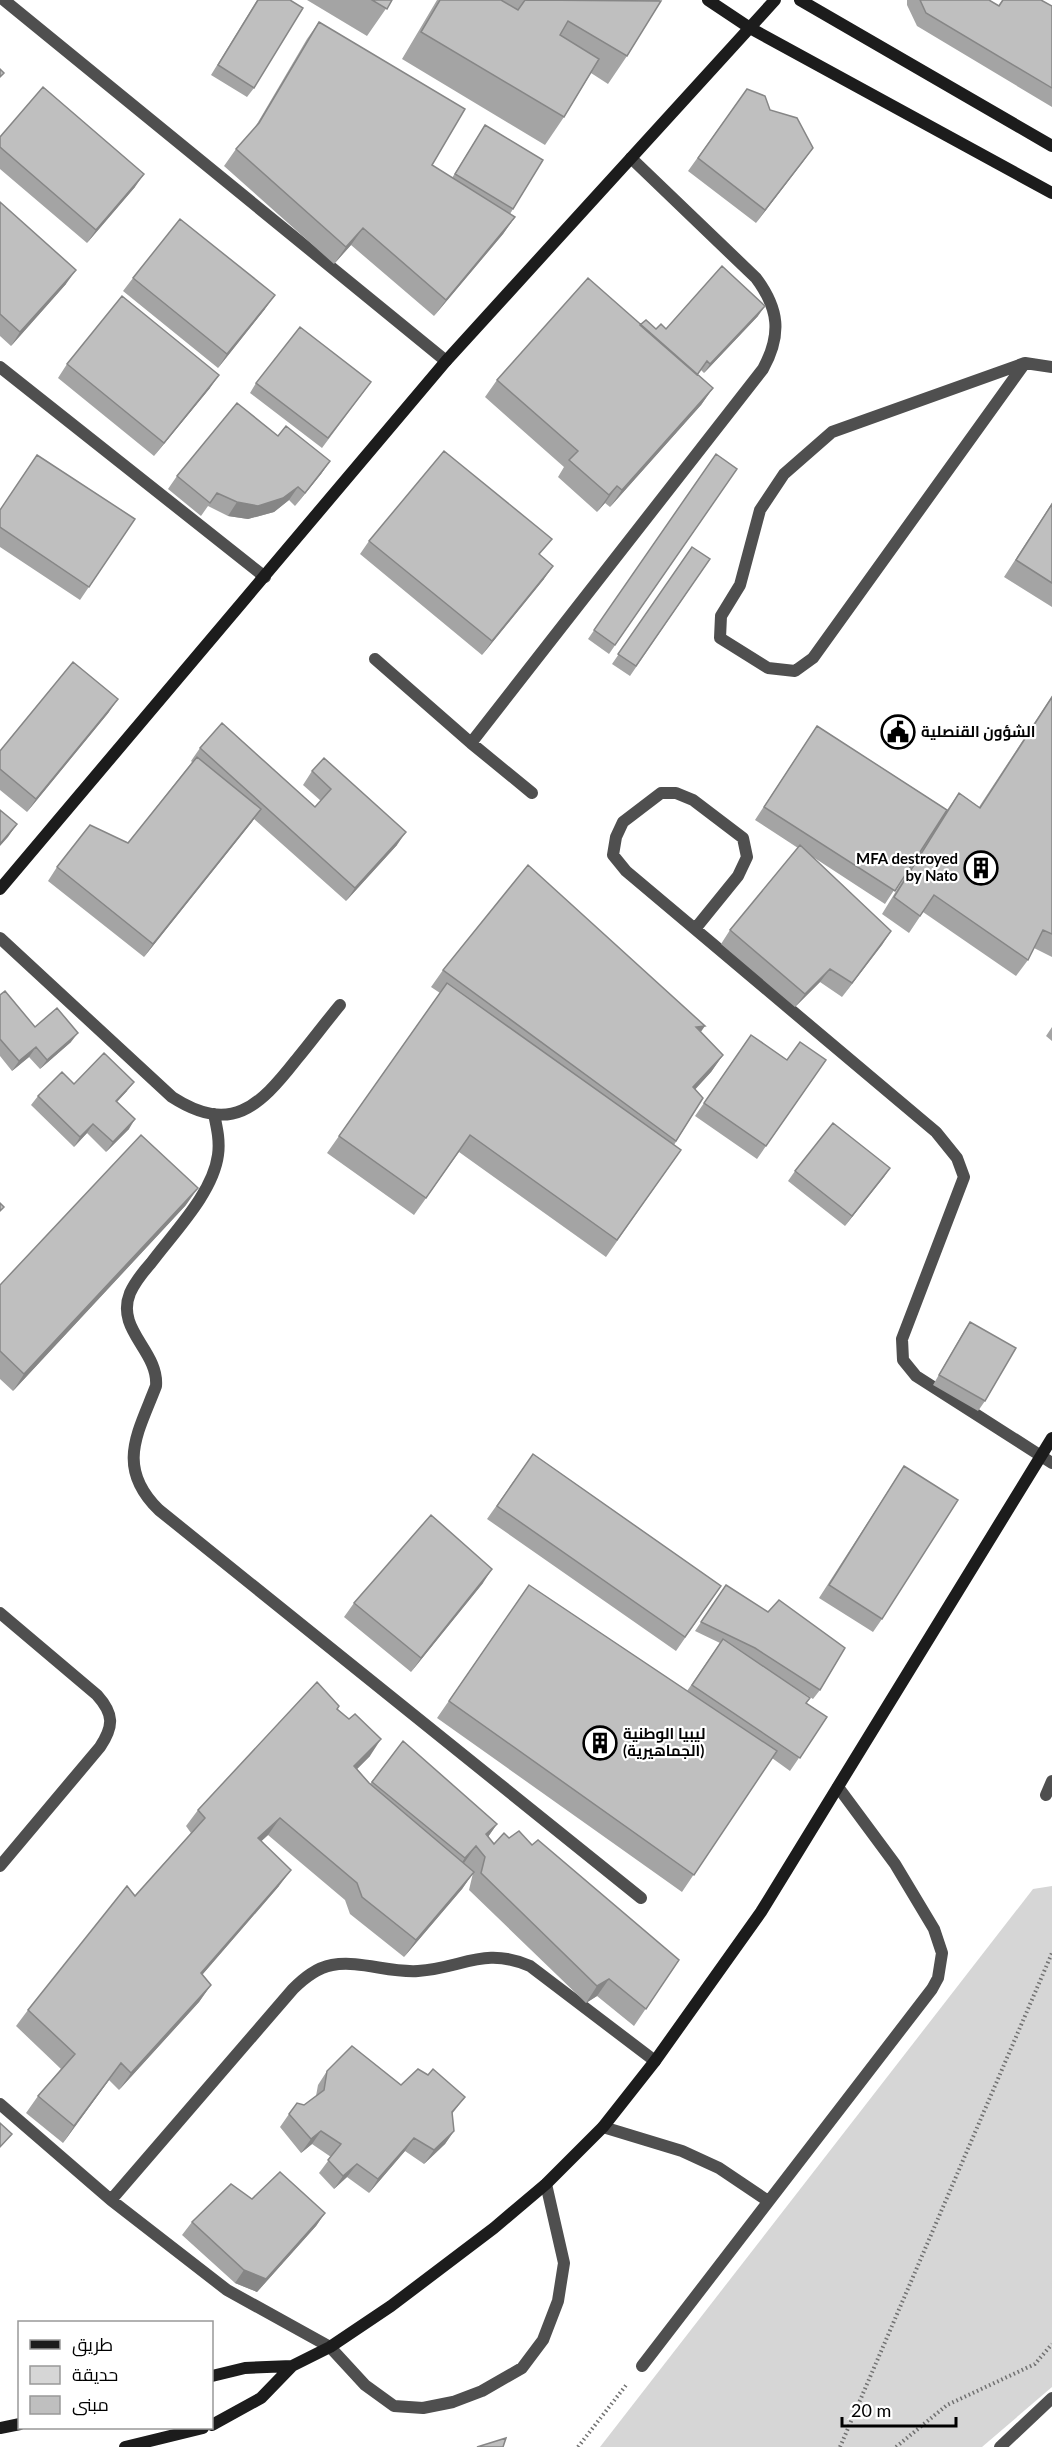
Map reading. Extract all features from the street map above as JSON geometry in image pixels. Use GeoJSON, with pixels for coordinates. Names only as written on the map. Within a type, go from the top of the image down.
{"type":"FeatureCollection","features":[{"type":"Feature","properties":{"kind":"main road"},"geometry":{"type":"LineString","coordinates":[[708,0],[750,28],[1052,193]]}},
{"type":"Feature","properties":{"kind":"main road"},"geometry":{"type":"LineString","coordinates":[[0,889],[446,361],[775,0]]}},
{"type":"Feature","properties":{"kind":"main road"},"geometry":{"type":"LineString","coordinates":[[800,0],[1052,146]]}},
{"type":"Feature","properties":{"kind":"main road"},"geometry":{"type":"LineString","coordinates":[[213,2424],[261,2398],[292,2366],[330,2347],[391,2306],[494,2229],[546,2184],[603,2127],[655,2061],[761,1912],[1047,1459],[1052,1438]]}},
{"type":"Feature","properties":{"kind":"main road"},"geometry":{"type":"LineString","coordinates":[[213,2376],[245,2368],[292,2366]]}},
{"type":"Feature","properties":{"kind":"main road"},"geometry":{"type":"LineString","coordinates":[[0,2428],[18,2424]]}},
{"type":"Feature","properties":{"kind":"main road"},"geometry":{"type":"LineString","coordinates":[[125,2447],[195,2429]]}},
{"type":"Feature","properties":{"kind":"street"},"geometry":{"type":"LineString","coordinates":[[4,0],[446,361]]}},
{"type":"Feature","properties":{"kind":"street"},"geometry":{"type":"LineString","coordinates":[[471,743],[763,369],[771,354],[776,322],[766,291],[756,278],[631,158]]}},
{"type":"Feature","properties":{"kind":"street"},"geometry":{"type":"LineString","coordinates":[[1025,363],[813,658],[795,670],[768,669],[720,638],[721,616],[740,585],[760,510],[784,474],[832,432],[1025,363],[1052,368]]}},
{"type":"Feature","properties":{"kind":"street"},"geometry":{"type":"LineString","coordinates":[[0,367],[265,577]]}},
{"type":"Feature","properties":{"kind":"street"},"geometry":{"type":"LineString","coordinates":[[375,658],[471,743],[532,793]]}},
{"type":"Feature","properties":{"kind":"street"},"geometry":{"type":"LineString","coordinates":[[695,928],[738,876],[747,857],[743,838],[693,800],[676,792],[661,793],[623,822],[616,837],[613,855],[626,871],[936,1132],[957,1158],[964,1177],[902,1339],[903,1360],[916,1376],[1047,1459]]}},
{"type":"Feature","properties":{"kind":"street"},"geometry":{"type":"LineString","coordinates":[[0,938],[172,1097],[192,1109],[214,1114],[237,1113],[258,1103],[275,1087],[340,1005]]}},
{"type":"Feature","properties":{"kind":"street"},"geometry":{"type":"LineString","coordinates":[[214,1114],[219,1144],[214,1174],[135,1284],[127,1303],[129,1325],[155,1368],[157,1377],[156,1386],[134,1442],[135,1473],[140,1486],[148,1500],[159,1510],[641,1898]]}},
{"type":"Feature","properties":{"kind":"street"},"geometry":{"type":"LineString","coordinates":[[0,1613],[97,1695],[107,1706],[111,1720],[109,1734],[100,1747],[0,1866]]}},
{"type":"Feature","properties":{"kind":"street"},"geometry":{"type":"LineString","coordinates":[[1046,1796],[1052,1781]]}},
{"type":"Feature","properties":{"kind":"street"},"geometry":{"type":"LineString","coordinates":[[642,2366],[932,1989],[941,1965],[942,1953],[934,1929],[895,1864],[838,1788]]}},
{"type":"Feature","properties":{"kind":"street"},"geometry":{"type":"LineString","coordinates":[[111,2200],[293,1989],[316,1971],[329,1966],[346,1963],[391,1971],[418,1971],[478,1958],[515,1959],[530,1966],[655,2061]]}},
{"type":"Feature","properties":{"kind":"street"},"geometry":{"type":"LineString","coordinates":[[0,2104],[111,2200],[227,2290],[330,2347],[365,2385],[394,2406],[423,2408],[453,2402],[482,2391],[522,2368],[543,2340],[555,2311],[564,2263],[546,2184]]}},
{"type":"Feature","properties":{"kind":"street"},"geometry":{"type":"LineString","coordinates":[[603,2127],[682,2151],[719,2168],[768,2201]]}},
{"type":"Feature","properties":{"kind":"street"},"geometry":{"type":"LineString","coordinates":[[1000,2447],[1052,2398]]}},
{"type":"Feature","properties":{"kind":"path"},"geometry":{"type":"LineString","coordinates":[[840,2447],[1052,1953]]}},
{"type":"Feature","properties":{"kind":"path"},"geometry":{"type":"LineString","coordinates":[[896,2447],[947,2405],[1035,2364],[1052,2344]]}},
{"type":"Feature","properties":{"kind":"path"},"geometry":{"type":"LineString","coordinates":[[578,2447],[642,2366]]}},
{"type":"Feature","properties":{"kind":"green space"},"geometry":{"type":"Polygon","coordinates":[[[1052,1886],[1052,2387],[982,2447],[600,2447],[1033,1889],[1052,1886]]]}},
{"type":"Feature","properties":{"kind":"building"},"geometry":{"type":"Polygon","coordinates":[[[258,0],[290,0],[303,8],[254,88],[218,65],[258,0]]]}},
{"type":"Feature","properties":{"kind":"building"},"geometry":{"type":"Polygon","coordinates":[[[372,0],[392,0],[387,9],[372,0]]]}},
{"type":"Feature","properties":{"kind":"building"},"geometry":{"type":"Polygon","coordinates":[[[440,0],[501,0],[518,10],[525,0],[661,1],[627,56],[568,21],[560,35],[599,59],[564,117],[421,32],[440,0]]]}},
{"type":"Feature","properties":{"kind":"building"},"geometry":{"type":"Polygon","coordinates":[[[920,0],[989,0],[999,6],[1003,0],[1041,0],[1052,6],[1052,88],[926,13],[920,0]]]}},
{"type":"Feature","properties":{"kind":"building"},"geometry":{"type":"Polygon","coordinates":[[[319,22],[465,109],[432,165],[515,217],[446,300],[363,228],[346,247],[236,149],[259,123],[319,22]]]}},
{"type":"Feature","properties":{"kind":"building"},"geometry":{"type":"Polygon","coordinates":[[[43,87],[144,174],[96,230],[0,147],[0,137],[43,87]]]}},
{"type":"Feature","properties":{"kind":"building"},"geometry":{"type":"Polygon","coordinates":[[[747,89],[765,96],[770,110],[797,118],[813,148],[765,210],[698,158],[747,89]]]}},
{"type":"Feature","properties":{"kind":"building"},"geometry":{"type":"Polygon","coordinates":[[[485,125],[543,160],[513,209],[455,174],[485,125]]]}},
{"type":"Feature","properties":{"kind":"building"},"geometry":{"type":"Polygon","coordinates":[[[0,202],[76,270],[20,332],[0,314],[0,202]]]}},
{"type":"Feature","properties":{"kind":"building"},"geometry":{"type":"Polygon","coordinates":[[[180,219],[275,295],[227,354],[133,278],[180,219]]]}},
{"type":"Feature","properties":{"kind":"building"},"geometry":{"type":"Polygon","coordinates":[[[722,266],[765,306],[710,364],[707,361],[697,375],[640,325],[646,320],[656,329],[661,324],[666,329],[722,266]]]}},
{"type":"Feature","properties":{"kind":"building"},"geometry":{"type":"Polygon","coordinates":[[[588,278],[713,388],[622,490],[617,486],[609,495],[569,460],[578,451],[497,380],[588,278]]]}},
{"type":"Feature","properties":{"kind":"building"},"geometry":{"type":"Polygon","coordinates":[[[122,296],[219,375],[164,443],[67,364],[122,296]]]}},
{"type":"Feature","properties":{"kind":"building"},"geometry":{"type":"Polygon","coordinates":[[[300,327],[371,382],[328,438],[256,383],[300,327]]]}},
{"type":"Feature","properties":{"kind":"building"},"geometry":{"type":"Polygon","coordinates":[[[237,403],[278,436],[286,426],[330,461],[305,493],[298,487],[283,498],[258,506],[237,502],[217,493],[210,503],[177,476],[237,403]]]}},
{"type":"Feature","properties":{"kind":"building"},"geometry":{"type":"Polygon","coordinates":[[[444,451],[552,539],[539,554],[553,566],[492,641],[369,541],[444,451]]]}},
{"type":"Feature","properties":{"kind":"building"},"geometry":{"type":"Polygon","coordinates":[[[716,454],[737,469],[615,645],[594,630],[716,454]]]}},
{"type":"Feature","properties":{"kind":"building"},"geometry":{"type":"Polygon","coordinates":[[[37,455],[135,519],[89,587],[0,527],[0,510],[37,455]]]}},
{"type":"Feature","properties":{"kind":"building"},"geometry":{"type":"Polygon","coordinates":[[[1052,504],[1052,583],[1016,560],[1052,504]]]}},
{"type":"Feature","properties":{"kind":"building"},"geometry":{"type":"Polygon","coordinates":[[[692,547],[710,559],[636,666],[618,654],[692,547]]]}},
{"type":"Feature","properties":{"kind":"building"},"geometry":{"type":"Polygon","coordinates":[[[73,662],[118,699],[36,799],[0,769],[0,751],[73,662]]]}},
{"type":"Feature","properties":{"kind":"building","name":"MFA destroyed by Nato"},"geometry":{"type":"Polygon","coordinates":[[[1052,697],[1052,934],[1043,930],[1028,960],[934,895],[920,916],[894,897],[959,793],[980,808],[1052,697]]]}},
{"type":"Feature","properties":{"kind":"building"},"geometry":{"type":"Polygon","coordinates":[[[222,723],[315,807],[331,789],[312,771],[324,758],[406,832],[355,888],[200,748],[222,723]]]}},
{"type":"Feature","properties":{"kind":"building"},"geometry":{"type":"Polygon","coordinates":[[[817,726],[947,810],[895,891],[764,807],[817,726]]]}},
{"type":"Feature","properties":{"kind":"building"},"geometry":{"type":"Polygon","coordinates":[[[197,757],[261,809],[153,944],[57,867],[90,825],[128,843],[197,757]]]}},
{"type":"Feature","properties":{"kind":"building"},"geometry":{"type":"Polygon","coordinates":[[[0,810],[17,824],[0,844],[0,810]]]}},
{"type":"Feature","properties":{"kind":"building"},"geometry":{"type":"Polygon","coordinates":[[[800,845],[891,931],[852,983],[830,969],[805,994],[730,930],[800,845]]]}},
{"type":"Feature","properties":{"kind":"building"},"geometry":{"type":"Polygon","coordinates":[[[528,865],[705,1026],[696,1027],[723,1055],[693,1087],[703,1098],[676,1141],[443,970],[528,865]]]}},
{"type":"Feature","properties":{"kind":"building"},"geometry":{"type":"Polygon","coordinates":[[[447,983],[681,1150],[617,1240],[470,1135],[426,1198],[339,1136],[447,983]]]}},
{"type":"Feature","properties":{"kind":"building"},"geometry":{"type":"Polygon","coordinates":[[[5,991],[35,1027],[57,1008],[78,1033],[47,1060],[36,1047],[19,1061],[0,1039],[0,995],[5,991]]]}},
{"type":"Feature","properties":{"kind":"building"},"geometry":{"type":"Polygon","coordinates":[[[751,1035],[787,1060],[800,1042],[826,1060],[766,1146],[704,1103],[751,1035]]]}},
{"type":"Feature","properties":{"kind":"building"},"geometry":{"type":"Polygon","coordinates":[[[104,1053],[134,1082],[116,1101],[135,1119],[113,1142],[93,1124],[80,1137],[38,1096],[62,1072],[74,1084],[104,1053]]]}},
{"type":"Feature","properties":{"kind":"building"},"geometry":{"type":"Polygon","coordinates":[[[833,1123],[890,1168],[852,1216],[795,1171],[833,1123]]]}},
{"type":"Feature","properties":{"kind":"building"},"geometry":{"type":"Polygon","coordinates":[[[141,1135],[198,1188],[24,1374],[0,1351],[0,1285],[141,1135]]]}},
{"type":"Feature","properties":{"kind":"building"},"geometry":{"type":"Polygon","coordinates":[[[970,1322],[1016,1348],[985,1401],[939,1375],[970,1322]]]}},
{"type":"Feature","properties":{"kind":"building"},"geometry":{"type":"Polygon","coordinates":[[[533,1454],[721,1586],[685,1637],[497,1506],[533,1454]]]}},
{"type":"Feature","properties":{"kind":"building"},"geometry":{"type":"Polygon","coordinates":[[[904,1466],[958,1500],[882,1619],[829,1585],[904,1466]]]}},
{"type":"Feature","properties":{"kind":"building"},"geometry":{"type":"Polygon","coordinates":[[[431,1515],[492,1569],[421,1658],[354,1603],[431,1515]]]}},
{"type":"Feature","properties":{"kind":"building","name":"ليبيا الوطنية (الجماهيرية)"},"geometry":{"type":"Polygon","coordinates":[[[529,1585],[777,1751],[694,1875],[449,1701],[529,1585]]]}},
{"type":"Feature","properties":{"kind":"building"},"geometry":{"type":"Polygon","coordinates":[[[726,1585],[768,1612],[779,1600],[845,1648],[820,1690],[755,1648],[701,1622],[726,1585]]]}},
{"type":"Feature","properties":{"kind":"building"},"geometry":{"type":"Polygon","coordinates":[[[723,1639],[810,1698],[806,1703],[827,1717],[800,1758],[692,1685],[723,1639]]]}},
{"type":"Feature","properties":{"kind":"building"},"geometry":{"type":"Polygon","coordinates":[[[317,1682],[339,1706],[337,1709],[349,1719],[355,1714],[381,1739],[354,1766],[369,1783],[474,1872],[416,1940],[362,1897],[357,1883],[280,1818],[258,1838],[291,1870],[201,1973],[211,1985],[131,2073],[121,2063],[74,2126],[38,2096],[75,2054],[28,2010],[127,1886],[135,1896],[205,1818],[198,1810],[317,1682]]]}},
{"type":"Feature","properties":{"kind":"building"},"geometry":{"type":"Polygon","coordinates":[[[403,1741],[497,1824],[486,1834],[494,1844],[504,1833],[509,1838],[519,1831],[532,1845],[538,1840],[679,1960],[646,2009],[609,1979],[597,1986],[481,1873],[485,1857],[476,1846],[465,1858],[372,1782],[403,1741]]]}},
{"type":"Feature","properties":{"kind":"building"},"geometry":{"type":"Polygon","coordinates":[[[352,2046],[401,2085],[418,2069],[428,2075],[433,2069],[465,2097],[452,2112],[454,2131],[434,2150],[414,2138],[378,2179],[357,2164],[343,2176],[328,2160],[341,2144],[321,2131],[311,2139],[289,2114],[297,2103],[304,2105],[324,2090],[327,2071],[352,2046]]]}},
{"type":"Feature","properties":{"kind":"building"},"geometry":{"type":"Polygon","coordinates":[[[0,2123],[12,2134],[0,2147],[0,2123]]]}},
{"type":"Feature","properties":{"kind":"building"},"geometry":{"type":"Polygon","coordinates":[[[280,2172],[325,2213],[266,2279],[244,2270],[192,2222],[231,2184],[252,2199],[280,2172]]]}},
{"type":"Feature","properties":{"kind":"building"},"geometry":{"type":"Polygon","coordinates":[[[506,2438],[503,2447],[477,2447],[506,2438]]]}},
{"type":"Feature","properties":{"kind":"place","name":"الشؤون القنصلية"},"geometry":{"type":"Point","coordinates":[898,732]}},
{"type":"Feature","properties":{"kind":"place","name":"MFA destroyed by Nato"},"geometry":{"type":"Point","coordinates":[981,868]}},
{"type":"Feature","properties":{"kind":"place","name":"ليبيا الوطنية (الجماهيرية)"},"geometry":{"type":"Point","coordinates":[600,1743]}}]}
